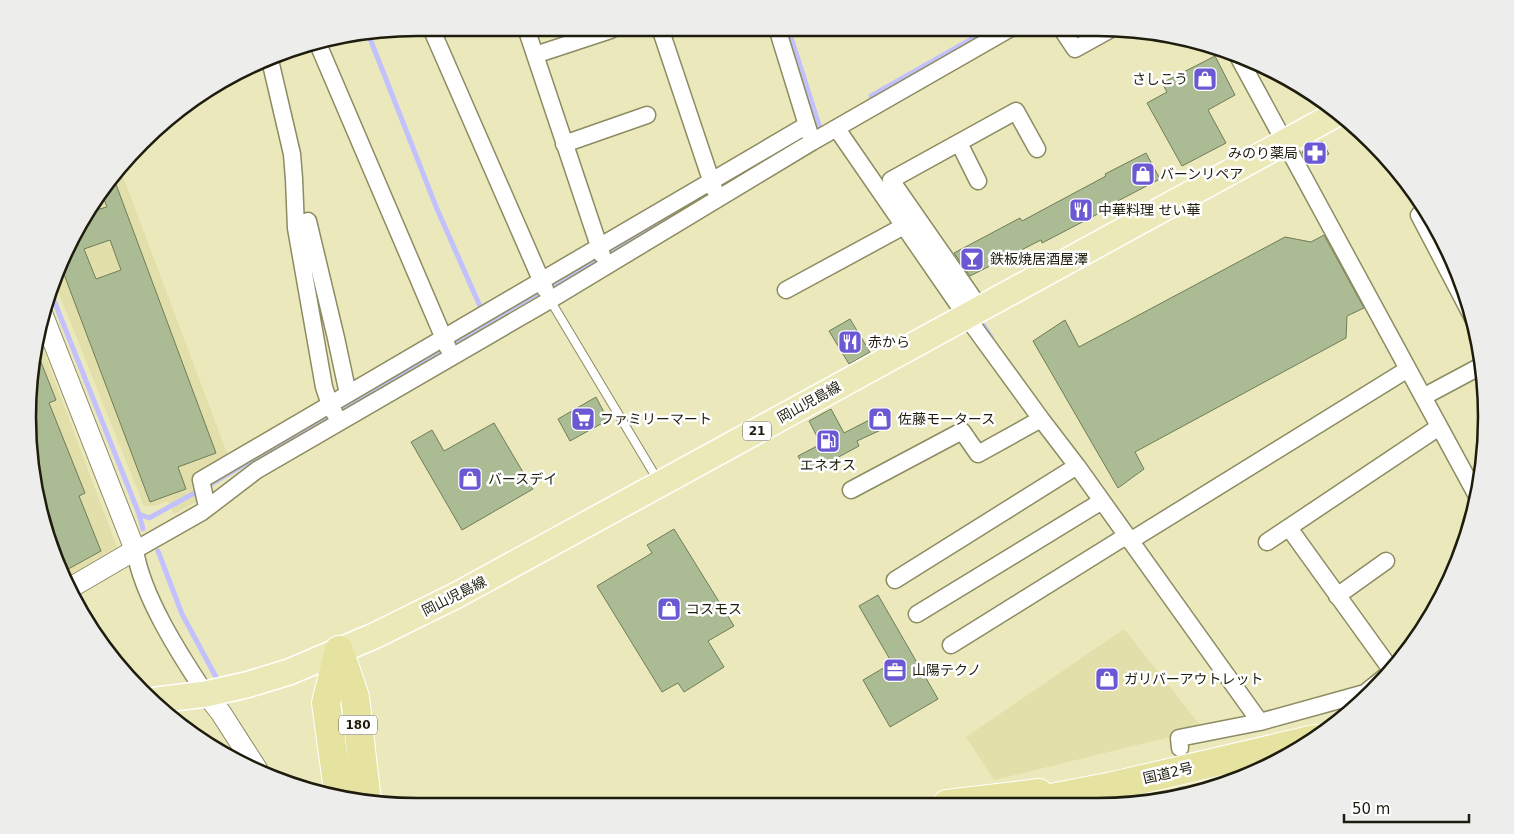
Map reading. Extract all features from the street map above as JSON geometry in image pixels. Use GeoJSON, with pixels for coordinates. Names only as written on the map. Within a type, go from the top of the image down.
{"type":"FeatureCollection","features":[{"type":"Feature","properties":{"kind":"highway","name":"180"},"geometry":{"type":"LineString","coordinates":[[338,789],[326,703],[339,650]]}},
{"type":"Feature","properties":{"kind":"highway","name":"180"},"geometry":{"type":"LineString","coordinates":[[339,650],[355,697],[366,794]]}},
{"type":"Feature","properties":{"kind":"highway","name":"国道2号"},"geometry":{"type":"LineString","coordinates":[[1051,798],[1113,786],[1291,745]]}},
{"type":"Feature","properties":{"kind":"highway"},"geometry":{"type":"LineString","coordinates":[[1002,798],[1113,786]]}},
{"type":"Feature","properties":{"kind":"main road","name":"岡山児島線"},"geometry":{"type":"LineString","coordinates":[[162,699],[206,694],[246,685],[289,672],[374,636],[457,595],[1331,117]]}},
{"type":"Feature","properties":{"kind":"street"},"geometry":{"type":"LineString","coordinates":[[434,36],[545,290]]}},
{"type":"Feature","properties":{"kind":"street"},"geometry":{"type":"LineString","coordinates":[[529,36],[602,256]]}},
{"type":"Feature","properties":{"kind":"street"},"geometry":{"type":"LineString","coordinates":[[535,55],[593,36]]}},
{"type":"Feature","properties":{"kind":"street"},"geometry":{"type":"LineString","coordinates":[[663,36],[715,191]]}},
{"type":"Feature","properties":{"kind":"street"},"geometry":{"type":"LineString","coordinates":[[779,36],[812,142]]}},
{"type":"Feature","properties":{"kind":"street"},"geometry":{"type":"LineString","coordinates":[[76,585],[202,512],[204,495],[201,480],[334,414],[715,191],[812,142],[997,36]]}},
{"type":"Feature","properties":{"kind":"street"},"geometry":{"type":"LineString","coordinates":[[1066,36],[1075,49],[1098,36]]}},
{"type":"Feature","properties":{"kind":"street"},"geometry":{"type":"LineString","coordinates":[[320,49],[447,347]]}},
{"type":"Feature","properties":{"kind":"street"},"geometry":{"type":"LineString","coordinates":[[271,65],[292,154],[296,228],[324,386],[334,414]]}},
{"type":"Feature","properties":{"kind":"street"},"geometry":{"type":"LineString","coordinates":[[1243,65],[1471,485]]}},
{"type":"Feature","properties":{"kind":"street"},"geometry":{"type":"LineString","coordinates":[[973,312],[904,226],[891,180],[1016,111],[1037,149]]}},
{"type":"Feature","properties":{"kind":"street"},"geometry":{"type":"LineString","coordinates":[[564,144],[647,115]]}},
{"type":"Feature","properties":{"kind":"street"},"geometry":{"type":"LineString","coordinates":[[715,191],[807,125]]}},
{"type":"Feature","properties":{"kind":"street"},"geometry":{"type":"LineString","coordinates":[[837,128],[897,202],[973,312],[1041,419],[1132,538],[1260,722]]}},
{"type":"Feature","properties":{"kind":"street"},"geometry":{"type":"LineString","coordinates":[[959,143],[978,181]]}},
{"type":"Feature","properties":{"kind":"street"},"geometry":{"type":"LineString","coordinates":[[1420,215],[1437,247]]}},
{"type":"Feature","properties":{"kind":"street"},"geometry":{"type":"LineString","coordinates":[[308,221],[348,394]]}},
{"type":"Feature","properties":{"kind":"street"},"geometry":{"type":"LineString","coordinates":[[786,290],[904,226]]}},
{"type":"Feature","properties":{"kind":"street"},"geometry":{"type":"LineString","coordinates":[[204,495],[257,470],[334,414],[348,394],[447,347],[483,314],[545,290]]}},
{"type":"Feature","properties":{"kind":"street"},"geometry":{"type":"LineString","coordinates":[[47,327],[135,550],[138,566],[161,620],[187,666],[221,713],[250,759]]}},
{"type":"Feature","properties":{"kind":"street"},"geometry":{"type":"LineString","coordinates":[[951,645],[1132,538],[1408,369]]}},
{"type":"Feature","properties":{"kind":"street"},"geometry":{"type":"LineString","coordinates":[[1423,397],[1474,370]]}},
{"type":"Feature","properties":{"kind":"street"},"geometry":{"type":"LineString","coordinates":[[851,490],[962,431],[978,454],[1041,419]]}},
{"type":"Feature","properties":{"kind":"street"},"geometry":{"type":"LineString","coordinates":[[1267,542],[1440,427]]}},
{"type":"Feature","properties":{"kind":"street"},"geometry":{"type":"LineString","coordinates":[[895,580],[1077,466]]}},
{"type":"Feature","properties":{"kind":"street"},"geometry":{"type":"LineString","coordinates":[[918,614],[1102,501]]}},
{"type":"Feature","properties":{"kind":"street"},"geometry":{"type":"LineString","coordinates":[[1289,528],[1387,664]]}},
{"type":"Feature","properties":{"kind":"street"},"geometry":{"type":"LineString","coordinates":[[1337,596],[1386,561]]}},
{"type":"Feature","properties":{"kind":"street"},"geometry":{"type":"LineString","coordinates":[[1180,748],[1179,738],[1260,722],[1356,696]]}},
{"type":"Feature","properties":{"kind":"lane"},"geometry":{"type":"LineString","coordinates":[[545,290],[660,484]]}},
{"type":"Feature","properties":{"kind":"shaded area"},"geometry":{"type":"Polygon","coordinates":[[[123,176],[227,453],[210,469],[207,496],[174,514],[168,501],[155,506],[144,506],[58,291],[65,271],[87,227],[100,205],[123,176]]]}},
{"type":"Feature","properties":{"kind":"shaded area"},"geometry":{"type":"Polygon","coordinates":[[[43,349],[117,547],[71,574],[56,539],[44,491],[37,442],[37,392],[43,349]]]}},
{"type":"Feature","properties":{"kind":"shaded area","name":"ガリバーアウトレット"},"geometry":{"type":"Polygon","coordinates":[[[1124,629],[1203,729],[994,780],[966,737],[1124,629]]]}},
{"type":"Feature","properties":{"kind":"building"},"geometry":{"type":"Polygon","coordinates":[[[1215,56],[1235,95],[1208,110],[1226,143],[1182,166],[1147,103],[1167,92],[1162,83],[1215,56]]]}},
{"type":"Feature","properties":{"kind":"building"},"geometry":{"type":"Polygon","coordinates":[[[1322,141],[1329,154],[1309,164],[1302,152],[1322,141]]]}},
{"type":"Feature","properties":{"kind":"building"},"geometry":{"type":"Polygon","coordinates":[[[1146,153],[1160,179],[1042,243],[1041,240],[970,276],[954,253],[1020,218],[1022,221],[1146,153]]]}},
{"type":"Feature","properties":{"kind":"building"},"geometry":{"type":"Polygon","coordinates":[[[116,184],[216,453],[178,467],[186,489],[150,502],[64,274],[97,210],[107,207],[104,200],[116,184]],[[110,240],[84,249],[96,279],[121,270],[110,240]]]}},
{"type":"Feature","properties":{"kind":"building"},"geometry":{"type":"Polygon","coordinates":[[[1324,235],[1364,308],[1347,316],[1346,338],[1135,452],[1144,469],[1118,488],[1033,341],[1065,320],[1079,347],[1285,237],[1311,242],[1324,235]]]}},
{"type":"Feature","properties":{"kind":"building","name":"赤から"},"geometry":{"type":"Polygon","coordinates":[[[850,319],[870,352],[849,364],[829,331],[850,319]]]}},
{"type":"Feature","properties":{"kind":"building"},"geometry":{"type":"Polygon","coordinates":[[[41,362],[56,400],[49,403],[85,493],[79,496],[101,551],[68,569],[56,539],[44,491],[37,442],[37,392],[41,362]]]}},
{"type":"Feature","properties":{"kind":"building"},"geometry":{"type":"Polygon","coordinates":[[[596,397],[608,420],[570,441],[558,419],[596,397]]]}},
{"type":"Feature","properties":{"kind":"building"},"geometry":{"type":"Polygon","coordinates":[[[831,409],[844,433],[877,416],[883,429],[857,441],[859,446],[818,468],[816,465],[805,470],[798,456],[821,444],[809,421],[831,409]]]}},
{"type":"Feature","properties":{"kind":"building"},"geometry":{"type":"Polygon","coordinates":[[[494,423],[533,489],[462,530],[411,442],[432,430],[444,451],[494,423]]]}},
{"type":"Feature","properties":{"kind":"building"},"geometry":{"type":"Polygon","coordinates":[[[674,529],[734,626],[708,641],[724,667],[684,692],[678,683],[662,692],[597,586],[652,553],[647,545],[674,529]]]}},
{"type":"Feature","properties":{"kind":"building"},"geometry":{"type":"Polygon","coordinates":[[[878,595],[938,699],[890,727],[863,680],[892,663],[859,606],[878,595]]]}},
{"type":"Feature","properties":{"kind":"waterway"},"geometry":{"type":"LineString","coordinates":[[791,36],[820,128]]}},
{"type":"Feature","properties":{"kind":"waterway"},"geometry":{"type":"LineString","coordinates":[[871,96],[977,36]]}},
{"type":"Feature","properties":{"kind":"waterway"},"geometry":{"type":"LineString","coordinates":[[370,40],[437,209],[483,313]]}},
{"type":"Feature","properties":{"kind":"waterway"},"geometry":{"type":"LineString","coordinates":[[54,301],[139,514],[149,518],[211,484],[781,151]]}},
{"type":"Feature","properties":{"kind":"waterway"},"geometry":{"type":"LineString","coordinates":[[984,326],[991,337]]}},
{"type":"Feature","properties":{"kind":"waterway"},"geometry":{"type":"LineString","coordinates":[[139,514],[143,529]]}},
{"type":"Feature","properties":{"kind":"waterway"},"geometry":{"type":"LineString","coordinates":[[158,551],[182,614],[216,677]]}},
{"type":"Feature","properties":{"kind":"tunnel"},"geometry":{"type":"LineString","coordinates":[[1182,762],[1186,787]]}},
{"type":"Feature","properties":{"kind":"place","name":"さしこう"},"geometry":{"type":"Point","coordinates":[1205,79]}},
{"type":"Feature","properties":{"kind":"place","name":"みのり薬局"},"geometry":{"type":"Point","coordinates":[1315,153]}},
{"type":"Feature","properties":{"kind":"place","name":"バーンリペア"},"geometry":{"type":"Point","coordinates":[1143,174]}},
{"type":"Feature","properties":{"kind":"place","name":"中華料理 せい華"},"geometry":{"type":"Point","coordinates":[1081,210]}},
{"type":"Feature","properties":{"kind":"place","name":"鉄板焼居酒屋澤"},"geometry":{"type":"Point","coordinates":[972,259]}},
{"type":"Feature","properties":{"kind":"place","name":"赤から"},"geometry":{"type":"Point","coordinates":[850,342]}},
{"type":"Feature","properties":{"kind":"place","name":"ファミリーマート"},"geometry":{"type":"Point","coordinates":[583,419]}},
{"type":"Feature","properties":{"kind":"place","name":"佐藤モータース"},"geometry":{"type":"Point","coordinates":[880,419]}},
{"type":"Feature","properties":{"kind":"place","name":"エネオス"},"geometry":{"type":"Point","coordinates":[828,441]}},
{"type":"Feature","properties":{"kind":"place","name":"バースデイ"},"geometry":{"type":"Point","coordinates":[470,479]}},
{"type":"Feature","properties":{"kind":"place","name":"コスモス"},"geometry":{"type":"Point","coordinates":[669,609]}},
{"type":"Feature","properties":{"kind":"place","name":"山陽テクノ"},"geometry":{"type":"Point","coordinates":[895,670]}},
{"type":"Feature","properties":{"kind":"place","name":"ガリバーアウトレット"},"geometry":{"type":"Point","coordinates":[1107,679]}}]}
